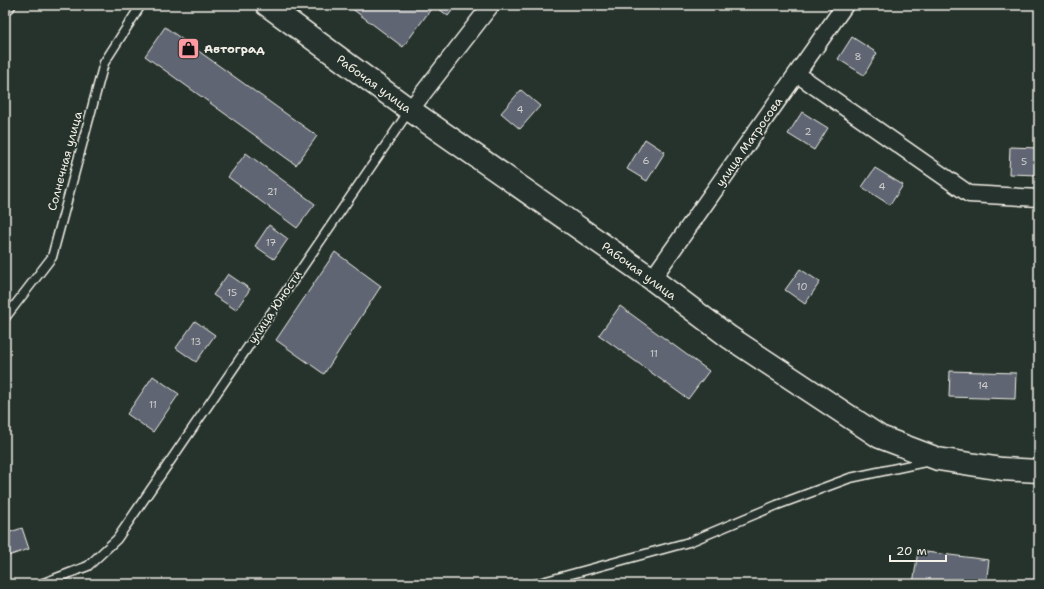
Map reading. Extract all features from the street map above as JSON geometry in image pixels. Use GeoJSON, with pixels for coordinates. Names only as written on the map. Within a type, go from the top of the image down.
{"type":"FeatureCollection","features":[{"type":"Feature","properties":{"kind":"main road","name":"Рабочая улица"},"geometry":{"type":"LineString","coordinates":[[267,5],[410,110],[652,279],[729,337],[880,438],[938,460],[1002,469],[1039,471]]}},
{"type":"Feature","properties":{"kind":"street","name":"улица Юности"},"geometry":{"type":"LineString","coordinates":[[410,110],[491,5]]}},
{"type":"Feature","properties":{"kind":"street","name":"улица Матросова"},"geometry":{"type":"LineString","coordinates":[[652,279],[845,5]]}},
{"type":"Feature","properties":{"kind":"street"},"geometry":{"type":"LineString","coordinates":[[796,74],[969,194],[1039,198]]}},
{"type":"Feature","properties":{"kind":"lane","name":"Солнечная улица"},"geometry":{"type":"LineString","coordinates":[[5,318],[52,257],[104,63],[141,5]]}},
{"type":"Feature","properties":{"kind":"lane","name":"улица Юности"},"geometry":{"type":"LineString","coordinates":[[41,584],[88,566],[117,539],[410,110]]}},
{"type":"Feature","properties":{"kind":"lane"},"geometry":{"type":"LineString","coordinates":[[535,584],[689,542],[777,505],[850,478],[938,460]]}},
{"type":"Feature","properties":{"kind":"building"},"geometry":{"type":"Polygon","coordinates":[[[347,5],[425,5],[431,9],[403,47],[347,5]]]}},
{"type":"Feature","properties":{"kind":"building"},"geometry":{"type":"Polygon","coordinates":[[[434,5],[456,5],[448,16],[434,5]]]}},
{"type":"Feature","properties":{"kind":"building"},"geometry":{"type":"Polygon","coordinates":[[[165,27],[317,136],[296,165],[145,56],[165,27]]]}},
{"type":"Feature","properties":{"kind":"building"},"geometry":{"type":"Polygon","coordinates":[[[852,37],[877,53],[864,75],[838,59],[852,37]]]}},
{"type":"Feature","properties":{"kind":"building"},"geometry":{"type":"Polygon","coordinates":[[[521,90],[540,106],[520,129],[501,113],[521,90]]]}},
{"type":"Feature","properties":{"kind":"building"},"geometry":{"type":"Polygon","coordinates":[[[802,112],[828,128],[814,150],[788,134],[802,112]]]}},
{"type":"Feature","properties":{"kind":"building"},"geometry":{"type":"Polygon","coordinates":[[[645,139],[665,152],[647,181],[627,169],[645,139]]]}},
{"type":"Feature","properties":{"kind":"building"},"geometry":{"type":"Polygon","coordinates":[[[1010,147],[1039,148],[1039,175],[1009,174],[1010,147]]]}},
{"type":"Feature","properties":{"kind":"building"},"geometry":{"type":"Polygon","coordinates":[[[246,153],[315,204],[297,228],[228,177],[246,153]]]}},
{"type":"Feature","properties":{"kind":"building"},"geometry":{"type":"Polygon","coordinates":[[[875,168],[903,185],[890,205],[862,187],[875,168]]]}},
{"type":"Feature","properties":{"kind":"building"},"geometry":{"type":"Polygon","coordinates":[[[269,225],[288,239],[274,259],[255,246],[269,225]]]}},
{"type":"Feature","properties":{"kind":"building"},"geometry":{"type":"Polygon","coordinates":[[[335,252],[381,286],[324,374],[276,340],[335,252]]]}},
{"type":"Feature","properties":{"kind":"building"},"geometry":{"type":"Polygon","coordinates":[[[800,269],[820,282],[805,304],[785,290],[800,269]]]}},
{"type":"Feature","properties":{"kind":"building"},"geometry":{"type":"Polygon","coordinates":[[[228,274],[250,289],[236,310],[213,295],[228,274]]]}},
{"type":"Feature","properties":{"kind":"building"},"geometry":{"type":"Polygon","coordinates":[[[620,306],[709,371],[688,399],[599,335],[620,306]]]}},
{"type":"Feature","properties":{"kind":"building"},"geometry":{"type":"Polygon","coordinates":[[[195,321],[215,335],[196,362],[176,348],[195,321]]]}},
{"type":"Feature","properties":{"kind":"building"},"geometry":{"type":"Polygon","coordinates":[[[950,371],[1016,373],[1015,399],[949,397],[950,371]]]}},
{"type":"Feature","properties":{"kind":"building"},"geometry":{"type":"Polygon","coordinates":[[[153,376],[179,394],[153,432],[127,414],[153,376]]]}},
{"type":"Feature","properties":{"kind":"building"},"geometry":{"type":"Polygon","coordinates":[[[22,528],[29,549],[5,557],[5,534],[22,528]]]}},
{"type":"Feature","properties":{"kind":"building"},"geometry":{"type":"Polygon","coordinates":[[[918,551],[989,560],[986,584],[913,584],[918,551]]]}},
{"type":"Feature","properties":{"kind":"place","name":"Автоград"},"geometry":{"type":"Point","coordinates":[188,49]}}]}
